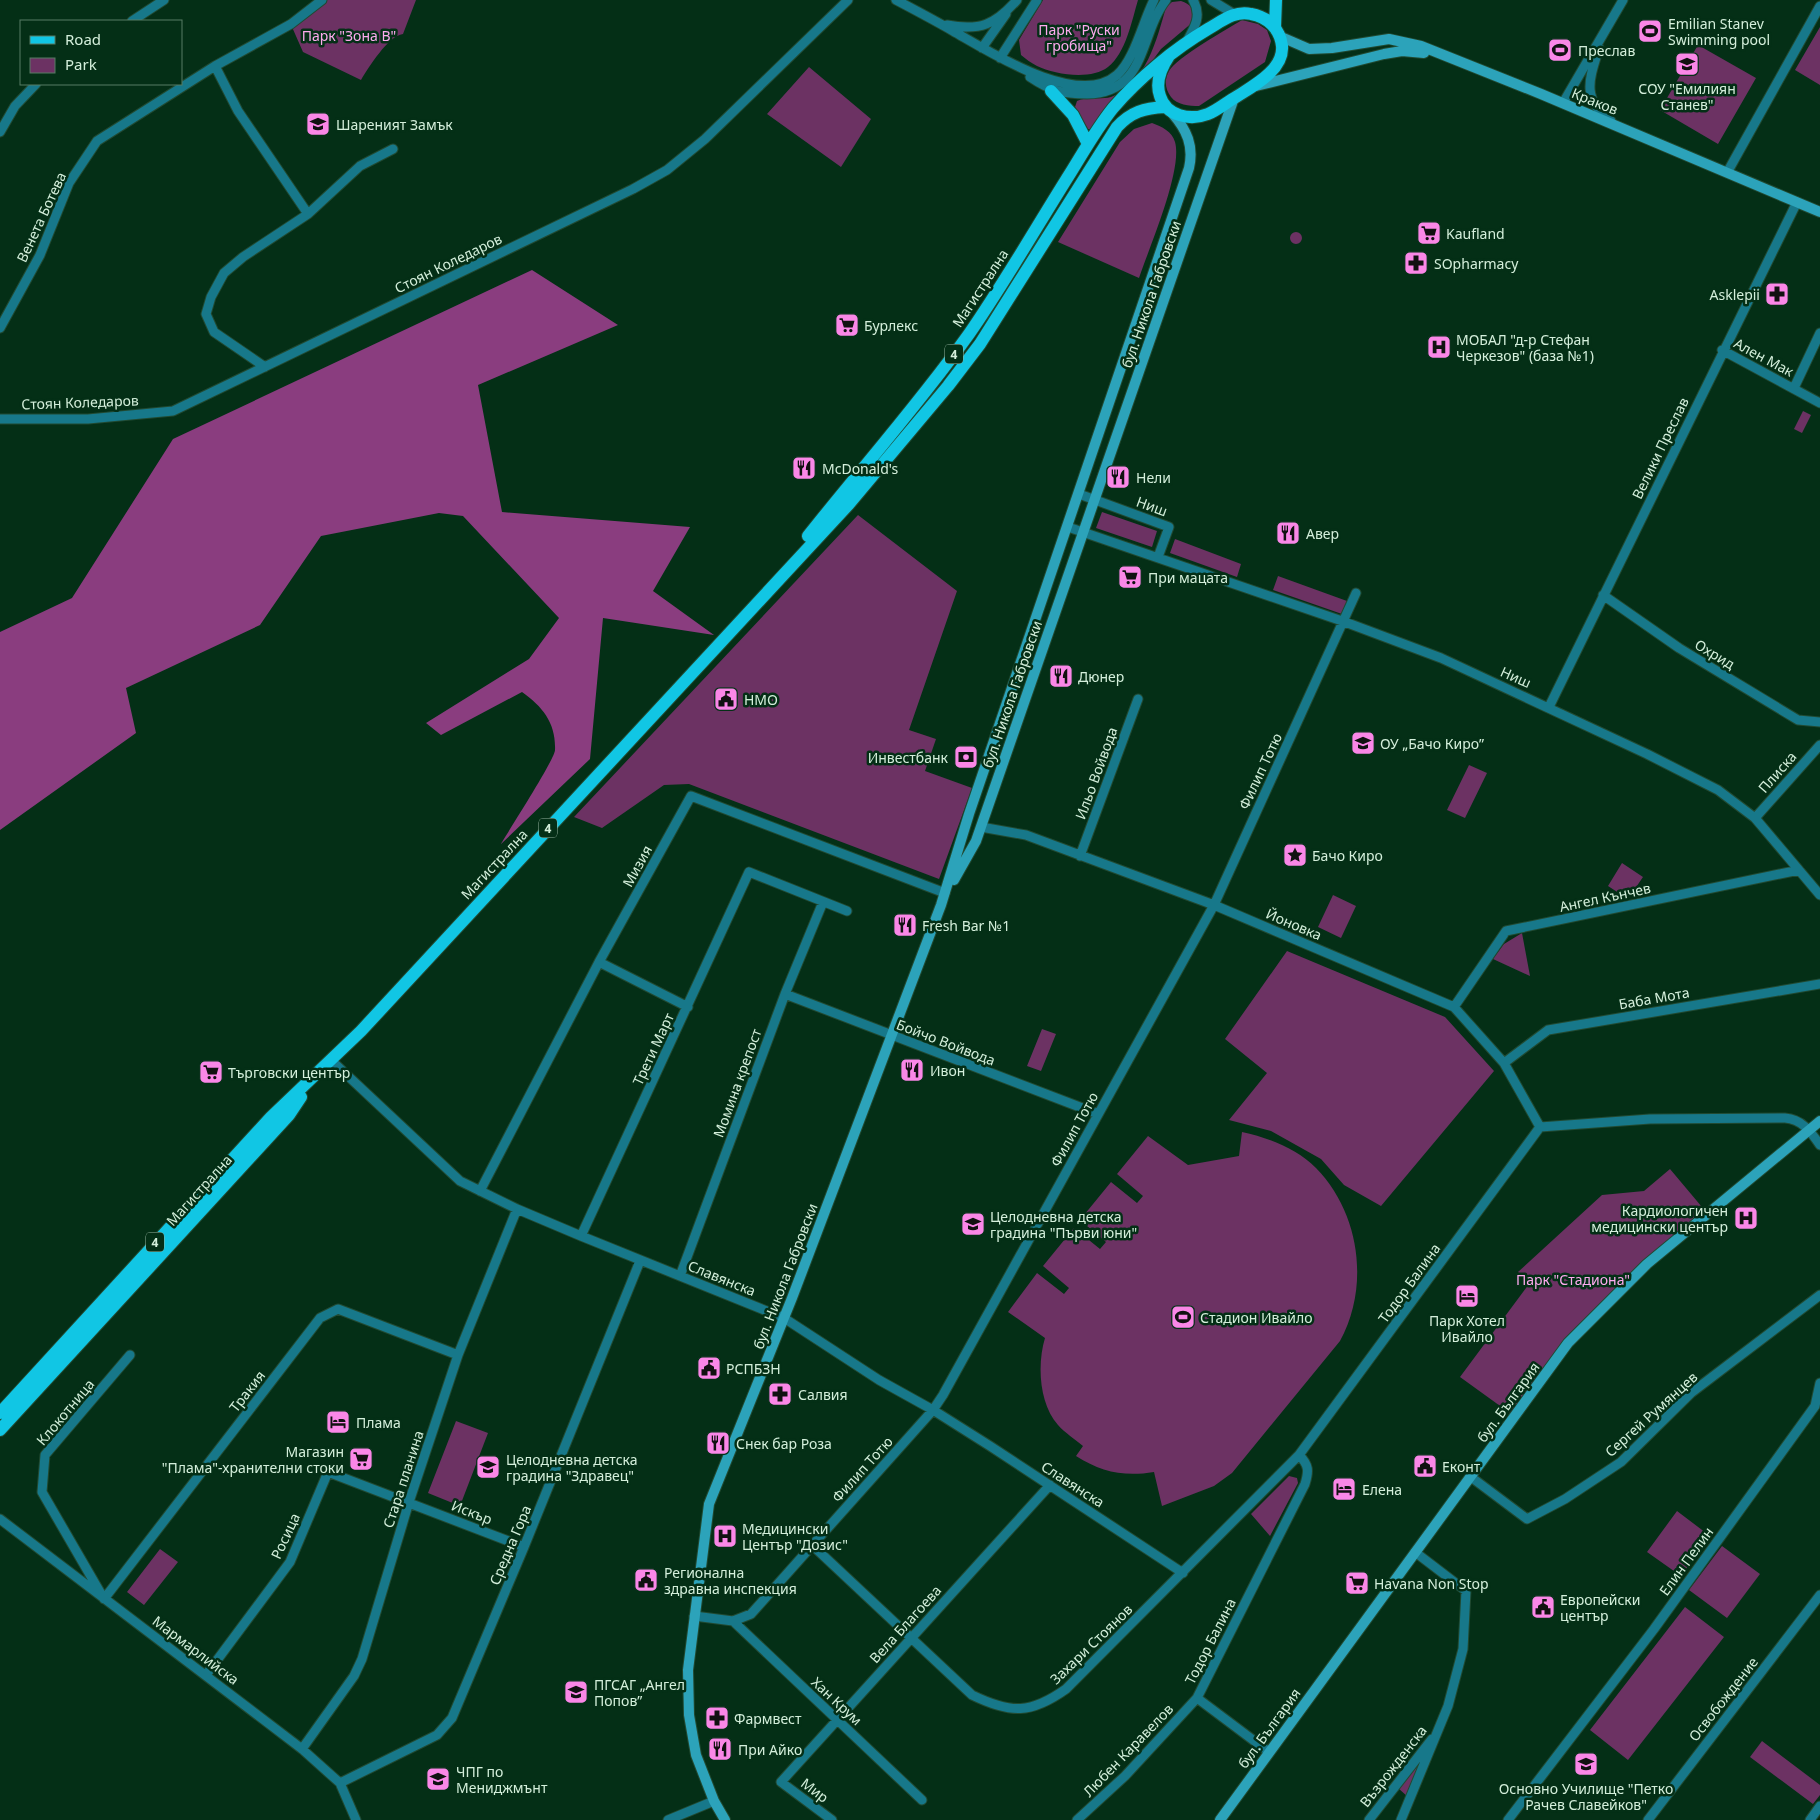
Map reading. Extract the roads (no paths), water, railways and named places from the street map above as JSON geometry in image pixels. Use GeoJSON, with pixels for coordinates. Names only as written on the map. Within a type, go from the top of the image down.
{"type":"FeatureCollection","features":[{"type":"Feature","properties":{"kind":"main road"},"geometry":{"type":"LineString","coordinates":[[1243,0],[1236,14],[1260,16],[1277,32]]}},
{"type":"Feature","properties":{"kind":"main road","name":"Магистрална"},"geometry":{"type":"LineString","coordinates":[[0,1413],[271,1117],[332,1061],[754,604],[849,504],[948,386],[980,344],[1116,127],[1126,117],[1138,111],[1169,110],[1188,116],[1206,115],[1252,87],[1270,72],[1280,59],[1282,47],[1277,32],[1276,0]]}},
{"type":"Feature","properties":{"kind":"main road","name":"Магистрална"},"geometry":{"type":"LineString","coordinates":[[754,604],[891,435],[965,338],[1088,144],[1114,108],[1169,56],[1187,42],[1236,14]]}},
{"type":"Feature","properties":{"kind":"main road","name":"Магистрална"},"geometry":{"type":"LineString","coordinates":[[1169,56],[1158,84],[1160,97],[1169,110]]}},
{"type":"Feature","properties":{"kind":"main road"},"geometry":{"type":"LineString","coordinates":[[1050,91],[1073,115],[1088,144]]}},
{"type":"Feature","properties":{"kind":"main road","name":"Магистрална"},"geometry":{"type":"LineString","coordinates":[[0,1430],[288,1115],[315,1076]]}},
{"type":"Feature","properties":{"kind":"main road"},"geometry":{"type":"LineString","coordinates":[[0,1440],[14,1416]]}},
{"type":"Feature","properties":{"kind":"street"},"geometry":{"type":"LineString","coordinates":[[134,20],[164,0]]}},
{"type":"Feature","properties":{"kind":"street","name":"Венета Ботева"},"geometry":{"type":"LineString","coordinates":[[0,328],[40,254],[69,183],[97,142],[215,66],[291,24],[322,0]]}},
{"type":"Feature","properties":{"kind":"street","name":"Стоян Коледаров"},"geometry":{"type":"LineString","coordinates":[[0,418],[88,419],[173,412],[549,230],[667,170],[705,139],[848,0]]}},
{"type":"Feature","properties":{"kind":"street"},"geometry":{"type":"LineString","coordinates":[[896,0],[1000,58],[1050,91],[1092,94],[1109,91],[1118,87],[1139,62],[1166,0]]}},
{"type":"Feature","properties":{"kind":"street"},"geometry":{"type":"LineString","coordinates":[[982,48],[1017,0]]}},
{"type":"Feature","properties":{"kind":"street"},"geometry":{"type":"LineString","coordinates":[[1000,58],[1037,0]]}},
{"type":"Feature","properties":{"kind":"street"},"geometry":{"type":"LineString","coordinates":[[1000,58],[1040,76],[1059,82],[1087,85],[1108,81],[1123,70],[1128,62],[1154,0]]}},
{"type":"Feature","properties":{"kind":"street"},"geometry":{"type":"LineString","coordinates":[[1187,42],[1197,23],[1198,16],[1193,0]]}},
{"type":"Feature","properties":{"kind":"street"},"geometry":{"type":"LineString","coordinates":[[1211,0],[1236,14]]}},
{"type":"Feature","properties":{"kind":"street"},"geometry":{"type":"LineString","coordinates":[[1563,103],[1624,0]]}},
{"type":"Feature","properties":{"kind":"street"},"geometry":{"type":"LineString","coordinates":[[1728,171],[1820,6]]}},
{"type":"Feature","properties":{"kind":"street"},"geometry":{"type":"LineString","coordinates":[[942,24],[982,27],[1009,10]]}},
{"type":"Feature","properties":{"kind":"street","name":"Краков"},"geometry":{"type":"LineString","coordinates":[[1277,32],[1299,46],[1316,50],[1375,40],[1398,39],[1441,54],[1617,125],[1820,212]]}},
{"type":"Feature","properties":{"kind":"street"},"geometry":{"type":"LineString","coordinates":[[1604,34],[1590,86],[1596,110],[1617,125]]}},
{"type":"Feature","properties":{"kind":"street","name":"Краков"},"geometry":{"type":"LineString","coordinates":[[1252,87],[1394,52],[1411,51],[1441,54]]}},
{"type":"Feature","properties":{"kind":"street"},"geometry":{"type":"LineString","coordinates":[[215,66],[238,112],[308,214]]}},
{"type":"Feature","properties":{"kind":"street"},"geometry":{"type":"LineString","coordinates":[[0,132],[15,106],[35,85]]}},
{"type":"Feature","properties":{"kind":"street","name":"бул. Никола Габровски"},"geometry":{"type":"LineString","coordinates":[[946,893],[976,841],[1234,98]]}},
{"type":"Feature","properties":{"kind":"street","name":"бул. Никола Габровски"},"geometry":{"type":"LineString","coordinates":[[725,1820],[714,1801],[696,1755],[689,1714],[688,1670],[709,1504],[784,1318],[946,893],[969,814],[1189,168],[1191,158],[1190,140],[1181,122],[1169,110]]}},
{"type":"Feature","properties":{"kind":"street"},"geometry":{"type":"LineString","coordinates":[[265,367],[214,332],[206,314],[211,297],[224,273],[243,257],[308,214],[360,166],[393,149]]}},
{"type":"Feature","properties":{"kind":"street","name":"Велики Преслав"},"geometry":{"type":"LineString","coordinates":[[1549,707],[1722,350],[1797,202]]}},
{"type":"Feature","properties":{"kind":"street"},"geometry":{"type":"LineString","coordinates":[[1794,388],[1820,333]]}},
{"type":"Feature","properties":{"kind":"street","name":"Ален Мак"},"geometry":{"type":"LineString","coordinates":[[1722,350],[1820,402]]}},
{"type":"Feature","properties":{"kind":"street"},"geometry":{"type":"LineString","coordinates":[[1079,494],[1094,500]]}},
{"type":"Feature","properties":{"kind":"street","name":"Ниш"},"geometry":{"type":"LineString","coordinates":[[1094,500],[1169,527],[1158,557]]}},
{"type":"Feature","properties":{"kind":"street","name":"Ниш"},"geometry":{"type":"LineString","coordinates":[[1068,527],[1344,622],[1441,658],[1549,707],[1718,790],[1755,818],[1820,895]]}},
{"type":"Feature","properties":{"kind":"street","name":"Филип Тотю"},"geometry":{"type":"LineString","coordinates":[[733,1621],[751,1614],[933,1410],[944,1395],[1214,905],[1356,593]]}},
{"type":"Feature","properties":{"kind":"street","name":"Охрид"},"geometry":{"type":"LineString","coordinates":[[1603,595],[1679,648],[1798,720],[1820,722]]}},
{"type":"Feature","properties":{"kind":"street","name":"Ильо Войвода"},"geometry":{"type":"LineString","coordinates":[[1080,856],[1138,699]]}},
{"type":"Feature","properties":{"kind":"street","name":"Плиска"},"geometry":{"type":"LineString","coordinates":[[1755,818],[1820,745]]}},
{"type":"Feature","properties":{"kind":"street","name":"Мизия"},"geometry":{"type":"LineString","coordinates":[[480,1191],[599,962],[691,796],[946,893]]}},
{"type":"Feature","properties":{"kind":"street","name":"Йоновка"},"geometry":{"type":"LineString","coordinates":[[981,827],[1026,835],[1214,905],[1454,1007],[1504,1063],[1540,1127]]}},
{"type":"Feature","properties":{"kind":"street","name":"Ангел Кънчев"},"geometry":{"type":"LineString","coordinates":[[1454,1007],[1506,931],[1799,870]]}},
{"type":"Feature","properties":{"kind":"street","name":"Трети Март"},"geometry":{"type":"LineString","coordinates":[[581,1236],[688,1008],[748,872],[823,902]]}},
{"type":"Feature","properties":{"kind":"street"},"geometry":{"type":"LineString","coordinates":[[823,902],[847,911]]}},
{"type":"Feature","properties":{"kind":"street","name":"Момина крепост"},"geometry":{"type":"LineString","coordinates":[[680,1276],[785,994],[823,902]]}},
{"type":"Feature","properties":{"kind":"street"},"geometry":{"type":"LineString","coordinates":[[599,962],[688,1008]]}},
{"type":"Feature","properties":{"kind":"street","name":"Баба Мота"},"geometry":{"type":"LineString","coordinates":[[1504,1063],[1548,1030],[1820,984]]}},
{"type":"Feature","properties":{"kind":"street","name":"Бойчо Войвода"},"geometry":{"type":"LineString","coordinates":[[785,994],[1098,1114]]}},
{"type":"Feature","properties":{"kind":"street","name":"Славянска"},"geometry":{"type":"LineString","coordinates":[[332,1061],[446,1171],[460,1181],[517,1209],[640,1261],[784,1318],[879,1380],[933,1410],[1050,1485],[1182,1574]]}},
{"type":"Feature","properties":{"kind":"street"},"geometry":{"type":"LineString","coordinates":[[1540,1127],[1650,1119],[1795,1118],[1809,1130],[1820,1146]]}},
{"type":"Feature","properties":{"kind":"street","name":"бул. България"},"geometry":{"type":"LineString","coordinates":[[1220,1820],[1568,1344],[1647,1264],[1820,1121]]}},
{"type":"Feature","properties":{"kind":"street","name":"Тодор Балина"},"geometry":{"type":"LineString","coordinates":[[1197,1698],[1305,1484],[1309,1471],[1306,1462],[1299,1454],[1540,1127]]}},
{"type":"Feature","properties":{"kind":"street","name":"Стара планина"},"geometry":{"type":"LineString","coordinates":[[302,1749],[354,1676],[362,1659],[409,1502],[458,1355],[517,1209]]}},
{"type":"Feature","properties":{"kind":"street","name":"Средна Гора"},"geometry":{"type":"LineString","coordinates":[[340,1783],[437,1735],[452,1718],[524,1547],[640,1261]]}},
{"type":"Feature","properties":{"kind":"street","name":"Сергей Румянцев"},"geometry":{"type":"LineString","coordinates":[[1471,1477],[1527,1519],[1565,1499],[1621,1462],[1691,1394],[1820,1296]]}},
{"type":"Feature","properties":{"kind":"street","name":"Тракия"},"geometry":{"type":"LineString","coordinates":[[104,1598],[320,1318],[338,1309],[458,1355]]}},
{"type":"Feature","properties":{"kind":"street","name":"Клокотница"},"geometry":{"type":"LineString","coordinates":[[104,1598],[42,1492],[45,1455],[130,1356]]}},
{"type":"Feature","properties":{"kind":"street","name":"Елин Пелин"},"geometry":{"type":"LineString","coordinates":[[1508,1820],[1659,1622],[1815,1406],[1820,1383]]}},
{"type":"Feature","properties":{"kind":"street","name":"Захари Стоянов"},"geometry":{"type":"LineString","coordinates":[[812,1545],[910,1639],[972,1695],[1004,1707],[1016,1709],[1031,1708],[1046,1704],[1066,1689],[1299,1454]]}},
{"type":"Feature","properties":{"kind":"street","name":"Росица"},"geometry":{"type":"LineString","coordinates":[[206,1676],[290,1562],[328,1472],[409,1502]]}},
{"type":"Feature","properties":{"kind":"street","name":"Вела Благоева"},"geometry":{"type":"LineString","coordinates":[[781,1782],[1050,1485]]}},
{"type":"Feature","properties":{"kind":"street","name":"Искър"},"geometry":{"type":"LineString","coordinates":[[409,1502],[524,1547]]}},
{"type":"Feature","properties":{"kind":"street","name":"Мармарлийска"},"geometry":{"type":"LineString","coordinates":[[0,1519],[302,1749],[340,1783],[356,1820]]}},
{"type":"Feature","properties":{"kind":"street"},"geometry":{"type":"LineString","coordinates":[[1401,1820],[1448,1706],[1462,1649],[1466,1591],[1415,1552]]}},
{"type":"Feature","properties":{"kind":"street","name":"Освобождение"},"geometry":{"type":"LineString","coordinates":[[1648,1820],[1820,1595]]}},
{"type":"Feature","properties":{"kind":"street"},"geometry":{"type":"LineString","coordinates":[[694,1616],[733,1621]]}},
{"type":"Feature","properties":{"kind":"street","name":"Хан Крум"},"geometry":{"type":"LineString","coordinates":[[733,1621],[922,1800]]}},
{"type":"Feature","properties":{"kind":"street"},"geometry":{"type":"LineString","coordinates":[[1197,1698],[1269,1752]]}},
{"type":"Feature","properties":{"kind":"street","name":"Любен Каравелов"},"geometry":{"type":"LineString","coordinates":[[1076,1819],[1125,1776],[1197,1698]]}},
{"type":"Feature","properties":{"kind":"street","name":"Възрожденска"},"geometry":{"type":"LineString","coordinates":[[1369,1820],[1439,1730]]}},
{"type":"Feature","properties":{"kind":"street","name":"Мир"},"geometry":{"type":"LineString","coordinates":[[781,1782],[832,1820]]}},
{"type":"Feature","properties":{"kind":"street"},"geometry":{"type":"LineString","coordinates":[[668,1820],[714,1801]]}},
{"type":"Feature","properties":{"kind":"street"},"geometry":{"type":"LineString","coordinates":[[1659,1820],[1660,1804]]}},
{"type":"Feature","properties":{"kind":"street"},"geometry":{"type":"LineString","coordinates":[[1810,1820],[1820,1806]]}},
{"type":"Feature","properties":{"kind":"place","name":"Emilian Stanev Swimming pool"},"geometry":{"type":"Point","coordinates":[1650,31]}},
{"type":"Feature","properties":{"kind":"place","name":"Преслав"},"geometry":{"type":"Point","coordinates":[1560,50]}},
{"type":"Feature","properties":{"kind":"place","name":"СОУ \"Емилиян Станев\""},"geometry":{"type":"Point","coordinates":[1687,64]}},
{"type":"Feature","properties":{"kind":"place","name":"Шареният Замък"},"geometry":{"type":"Point","coordinates":[318,124]}},
{"type":"Feature","properties":{"kind":"place","name":"Kaufland"},"geometry":{"type":"Point","coordinates":[1429,233]}},
{"type":"Feature","properties":{"kind":"place","name":"SOpharmacy"},"geometry":{"type":"Point","coordinates":[1416,263]}},
{"type":"Feature","properties":{"kind":"place","name":"Asklepii"},"geometry":{"type":"Point","coordinates":[1777,294]}},
{"type":"Feature","properties":{"kind":"place","name":"Бурлекс"},"geometry":{"type":"Point","coordinates":[847,325]}},
{"type":"Feature","properties":{"kind":"place","name":"МОБАЛ \"д-р Стефан Черкезов\" (база №1)"},"geometry":{"type":"Point","coordinates":[1439,347]}},
{"type":"Feature","properties":{"kind":"place","name":"McDonald's"},"geometry":{"type":"Point","coordinates":[804,468]}},
{"type":"Feature","properties":{"kind":"place","name":"Нели"},"geometry":{"type":"Point","coordinates":[1118,477]}},
{"type":"Feature","properties":{"kind":"place","name":"Авер"},"geometry":{"type":"Point","coordinates":[1288,533]}},
{"type":"Feature","properties":{"kind":"place","name":"При мацата"},"geometry":{"type":"Point","coordinates":[1130,577]}},
{"type":"Feature","properties":{"kind":"place","name":"Дюнер"},"geometry":{"type":"Point","coordinates":[1061,676]}},
{"type":"Feature","properties":{"kind":"place","name":"HMO"},"geometry":{"type":"Point","coordinates":[726,699]}},
{"type":"Feature","properties":{"kind":"place","name":"ОУ „Бачо Киро”"},"geometry":{"type":"Point","coordinates":[1363,743]}},
{"type":"Feature","properties":{"kind":"place","name":"Инвестбанк"},"geometry":{"type":"Point","coordinates":[966,757]}},
{"type":"Feature","properties":{"kind":"place","name":"Бачо Киро"},"geometry":{"type":"Point","coordinates":[1295,855]}},
{"type":"Feature","properties":{"kind":"place","name":"Fresh Bar №1"},"geometry":{"type":"Point","coordinates":[905,925]}},
{"type":"Feature","properties":{"kind":"place","name":"Ивон"},"geometry":{"type":"Point","coordinates":[912,1070]}},
{"type":"Feature","properties":{"kind":"place","name":"Търговски център"},"geometry":{"type":"Point","coordinates":[211,1072]}},
{"type":"Feature","properties":{"kind":"place","name":"Кардиологичен медицински център"},"geometry":{"type":"Point","coordinates":[1746,1218]}},
{"type":"Feature","properties":{"kind":"place","name":"Целодневна детска градина \"Първи юни\""},"geometry":{"type":"Point","coordinates":[973,1224]}},
{"type":"Feature","properties":{"kind":"place","name":"Парк Хотел Ивайло"},"geometry":{"type":"Point","coordinates":[1467,1296]}},
{"type":"Feature","properties":{"kind":"place","name":"Стадион Ивайло"},"geometry":{"type":"Point","coordinates":[1183,1317]}},
{"type":"Feature","properties":{"kind":"place","name":"РСПБЗН"},"geometry":{"type":"Point","coordinates":[709,1368]}},
{"type":"Feature","properties":{"kind":"place","name":"Салвия"},"geometry":{"type":"Point","coordinates":[780,1394]}},
{"type":"Feature","properties":{"kind":"place","name":"Плама"},"geometry":{"type":"Point","coordinates":[338,1422]}},
{"type":"Feature","properties":{"kind":"place","name":"Снек бар Роза"},"geometry":{"type":"Point","coordinates":[718,1443]}},
{"type":"Feature","properties":{"kind":"place","name":"Магазин \"Плама\"-хранителни стоки"},"geometry":{"type":"Point","coordinates":[361,1459]}},
{"type":"Feature","properties":{"kind":"place","name":"Еконт"},"geometry":{"type":"Point","coordinates":[1425,1466]}},
{"type":"Feature","properties":{"kind":"place","name":"Целодневна детска градина \"Здравец\""},"geometry":{"type":"Point","coordinates":[488,1467]}},
{"type":"Feature","properties":{"kind":"place","name":"Елена"},"geometry":{"type":"Point","coordinates":[1344,1489]}},
{"type":"Feature","properties":{"kind":"place","name":"Медицински Център \"Дозис\""},"geometry":{"type":"Point","coordinates":[725,1536]}},
{"type":"Feature","properties":{"kind":"place","name":"Регионална здравна инспекция"},"geometry":{"type":"Point","coordinates":[646,1580]}},
{"type":"Feature","properties":{"kind":"place","name":"Havana Non Stop"},"geometry":{"type":"Point","coordinates":[1357,1583]}},
{"type":"Feature","properties":{"kind":"place","name":"Европейски център"},"geometry":{"type":"Point","coordinates":[1543,1607]}},
{"type":"Feature","properties":{"kind":"place","name":"ПГСАГ „Ангел Попов”"},"geometry":{"type":"Point","coordinates":[576,1692]}},
{"type":"Feature","properties":{"kind":"place","name":"Фармвест"},"geometry":{"type":"Point","coordinates":[717,1718]}},
{"type":"Feature","properties":{"kind":"place","name":"При Айко"},"geometry":{"type":"Point","coordinates":[720,1749]}},
{"type":"Feature","properties":{"kind":"place","name":"Основно Училище \"Петко Рачев Славейков\""},"geometry":{"type":"Point","coordinates":[1586,1764]}},
{"type":"Feature","properties":{"kind":"place","name":"ЧПГ по Мениджмънт"},"geometry":{"type":"Point","coordinates":[438,1779]}},
{"type":"Feature","properties":{"kind":"park label","name":"Парк \"Зона В\""},"geometry":{"type":"Point","coordinates":[349,35]}},
{"type":"Feature","properties":{"kind":"park label","name":"Парк \"Руски гробища\""},"geometry":{"type":"Point","coordinates":[1079,38]}},
{"type":"Feature","properties":{"kind":"park label","name":"Парк \"Стадиона\""},"geometry":{"type":"Point","coordinates":[1573,1279]}}]}
